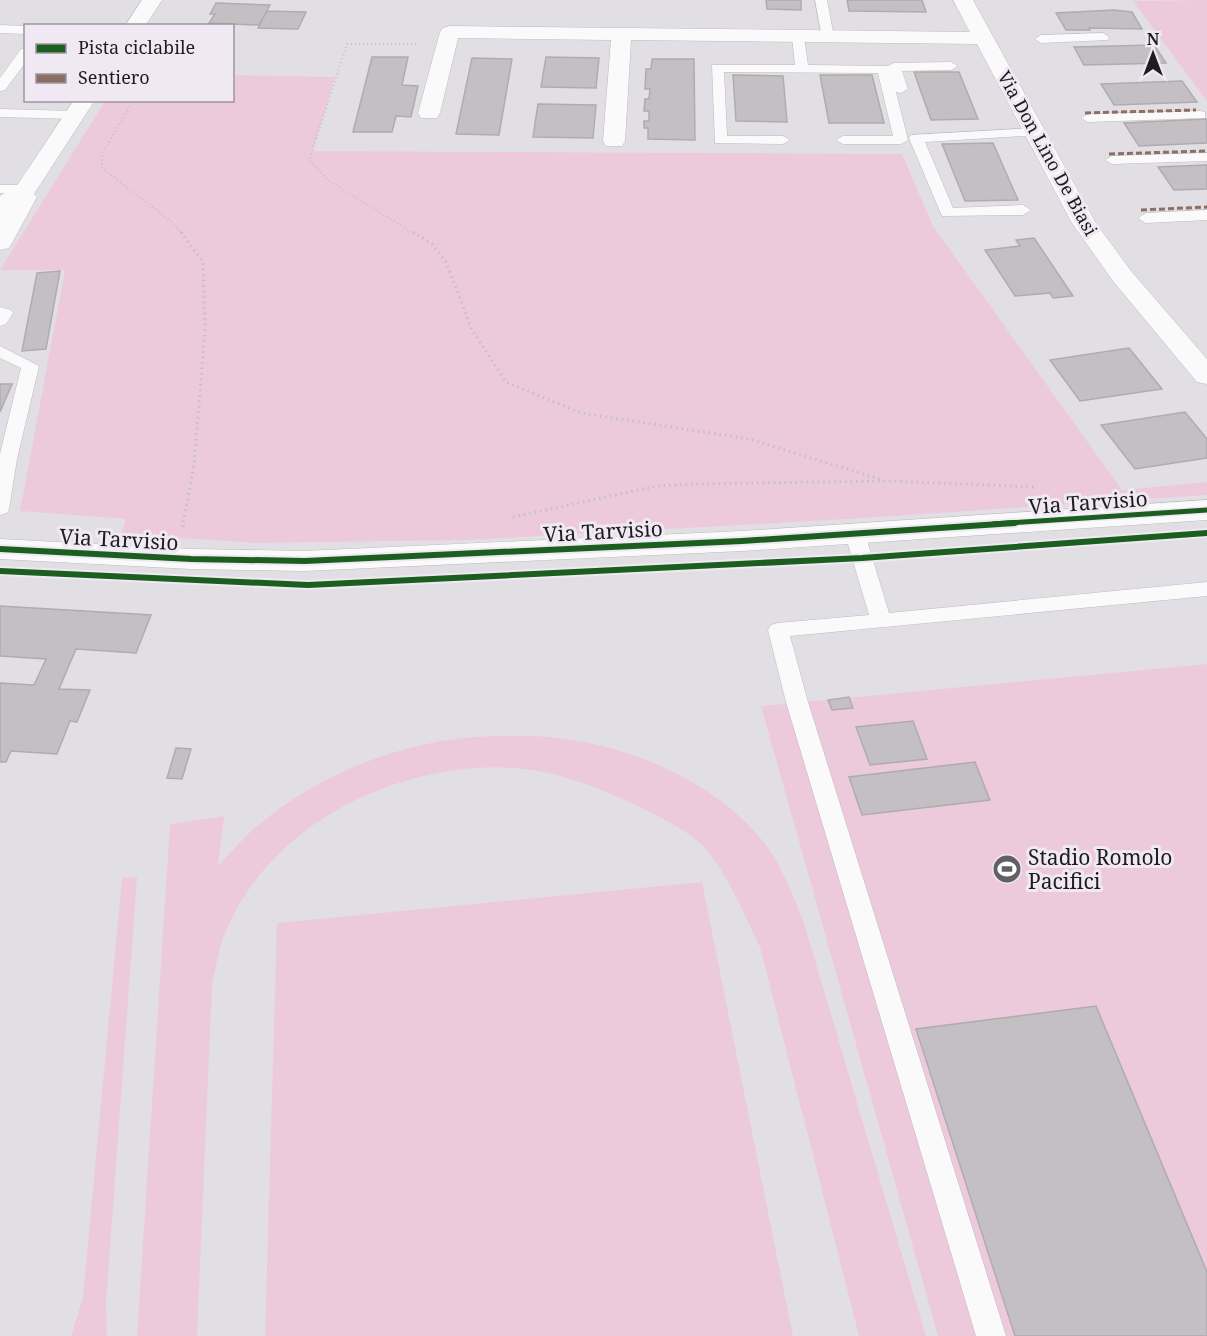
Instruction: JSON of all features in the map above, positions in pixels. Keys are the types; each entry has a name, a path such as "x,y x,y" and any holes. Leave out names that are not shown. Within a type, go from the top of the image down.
{"street":[{"path":"136,24 152,0"},
{"name":"Via Don Lino De Biasi","path":"963,0 1084,223 1101,248 1207,376"},
{"path":"429,113 450,32 984,38"},
{"path":"614,141 621,34"},
{"path":"0,212 7,202 26,189 80,108"},
{"path":"0,243 25,202 26,189"},
{"name":"Via Tarvisio","path":"0,549 191,559 305,561 855,534 1207,510"}],"lane":[{"path":"821,0 828,37"},
{"path":"0,29 24,30"},
{"path":"798,37 802,69"},
{"path":"1041,39 1104,37"},
{"path":"0,87 24,55"},
{"path":"951,66 894,67 916,138 947,213 1023,210"},
{"path":"783,140 720,140 717,68 884,69 901,140 843,140"},
{"path":"0,113 80,108"},
{"path":"1088,118 1200,115"},
{"path":"916,138 1035,132"},
{"path":"1112,160 1207,156"},
{"path":"0,189 26,189"},
{"path":"1146,218 1207,215"},
{"path":"0,312 5,313 0,321"},
{"path":"0,351 30,366 8,459 0,509"},
{"path":"855,534 881,621"},
{"path":"991,1336 796,702 778,630 1207,589"}],"path":[{"path":"447,46 355,42 347,45 309,160 329,181 432,244 446,262 472,330 506,382 581,413 749,439 887,481"},
{"path":"133,102 102,154 102,168 173,223 195,248 203,262 206,280 205,331 194,464 184,511 183,530"},
{"path":"511,518 657,486 887,481 1044,487"}],"shaded area":[{"path":"1207,0 1207,101 1133,1"},
{"path":"234,75 335,77 313,151 902,154 933,226 1122,490 1207,482 1207,495 849,519 469,540 256,543 121,534 126,519 20,511 65,270 0,270 104,102 234,102"},
{"name":"Stadio Romolo Pacifici","path":"1207,664 1207,1336 938,1336 761,706"},
{"path":"494,736 542,736 579,741 639,757 696,785 722,802 746,822 766,845 783,873 804,923 926,1336 859,1336 760,947 734,894 711,856 695,838 673,824 593,787 560,776 524,769 479,768 434,774 389,786 347,805 308,829 273,860 245,895 224,936 212,984 197,1336 137,1336 170,824 224,816 218,865 252,831 282,806 338,774 368,761 430,743"},
{"path":"137,877 106,1303 107,1336 71,1336 83,1297 122,878"},
{"path":"702,882 793,1336 265,1336 277,923"}],"building":[{"path":"766,0 801,0 801,10 767,9"},
{"path":"847,0 922,0 926,12 849,11"},
{"path":"216,3 270,5 259,25 209,23 215,14 210,14"},
{"path":"1114,10 1132,12 1142,29 1066,30 1056,13"},
{"path":"267,11 306,12 298,29 258,28"},
{"path":"1154,45 1166,63 1084,65 1074,47"},
{"path":"372,57 408,57 402,85 418,86 411,117 396,116 392,132 353,132"},
{"path":"546,57 599,58 596,88 541,87"},
{"path":"472,58 512,59 499,135 456,134"},
{"path":"652,59 694,59 695,140 648,139 648,128 644,128 644,121 649,121 649,111 644,111 645,99 649,99 650,89 645,89 646,69 651,69"},
{"path":"914,72 959,72 978,119 931,120"},
{"path":"733,75 783,76 787,122 736,121"},
{"path":"820,75 872,75 884,123 829,123"},
{"path":"1182,81 1197,102 1114,105 1101,84"},
{"path":"538,104 596,105 593,138 533,137"},
{"path":"1207,119 1207,143 1139,146 1124,123"},
{"path":"993,143 1018,200 965,201 942,144"},
{"path":"1207,165 1207,189 1174,190 1158,167"},
{"path":"1034,238 1073,296 1053,298 1050,293 1015,296 985,250 1020,246 1016,240"},
{"path":"60,271 46,349 22,351 37,273"},
{"path":"1129,348 1162,389 1080,401 1050,360"},
{"path":"0,384 12,384 0,412"},
{"path":"1185,412 1207,439 1207,458 1135,469 1101,425"},
{"path":"0,606 151,615 136,653 76,649 59,689 90,690 77,722 70,721 57,754 11,751 6,762 0,762 0,683 34,685 46,659 0,656"},
{"path":"849,697 853,708 832,710 828,700"},
{"path":"913,721 927,759 870,765 856,727"},
{"path":"176,748 191,749 182,779 167,778"},
{"path":"975,762 990,800 862,815 849,777"},
{"path":"1096,1006 1207,1272 1207,1336 1015,1336 916,1029"}],"marked path":[{"path":"1085,113 1196,110"},
{"path":"1109,154 1207,151"},
{"path":"1141,210 1207,207"}],"cycle path":[{"path":"0,549 191,559 305,561 742,541 1207,510"},
{"path":"0,571 308,585 862,558 1207,533"}],"place":[{"name":"Stadio Romolo Pacifici","path":"1007,869"}]}
